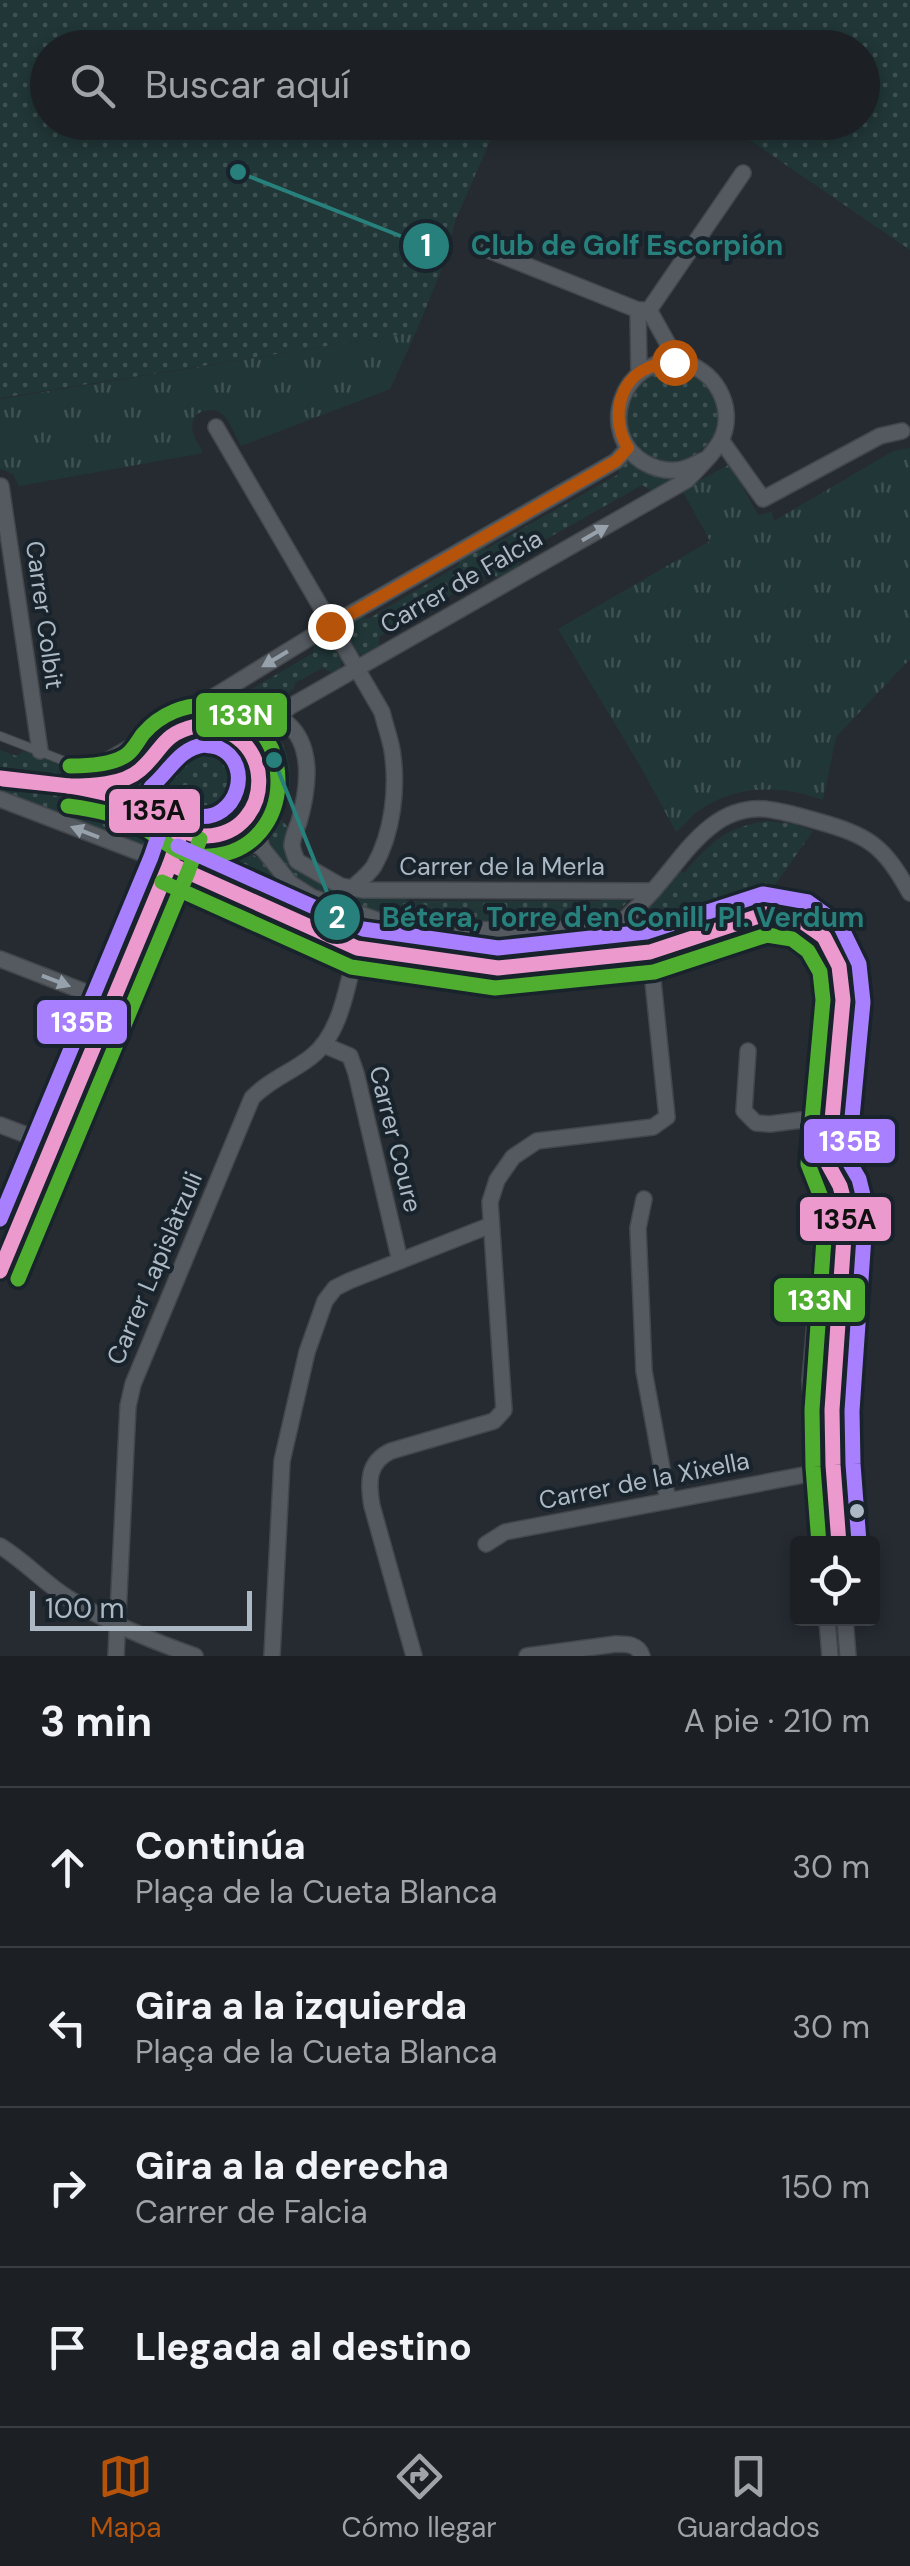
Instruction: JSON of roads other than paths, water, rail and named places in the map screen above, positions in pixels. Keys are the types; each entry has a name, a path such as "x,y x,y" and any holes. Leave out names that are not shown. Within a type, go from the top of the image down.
{"street":[{"path":"638,373 644,310 743,173"},
{"path":"488,250 644,310 678,362"},
{"path":"678,362 708,375 719,388 727,411 724,434 715,450 682,470 671,470 640,460 628,448 618,425 618,410 622,394 638,373 652,366 678,362"},
{"path":"216,427 382,712 392,749 391,818 372,870 352,888 296,862 292,843 308,772 296,731 288,722 269,722 253,754"},
{"path":"721,440 763,499 880,436 902,432"},
{"name":"Carrer de Falcia","path":"89,771 616,461 628,448"},
{"name":"Carrer de Falcia","path":"269,722 687,480 704,460"},
{"name":"Carrer Colbit","path":"1,486 40,751"},
{"path":"210,725 242,740 253,754 260,782 258,797 242,822 228,831 213,836 180,832 156,810 149,794 148,777 152,760 174,733 191,726 210,725"},
{"path":"73,786 130,777 152,760"},
{"path":"0,778 73,786 156,810"},
{"path":"0,799 170,864 357,948 498,968 650,952 765,914 800,920 824,937 839,966 843,1000 810,1380 819,1536"},
{"path":"252,810 262,848 290,883 312,897 394,926 436,930 596,929 620,923 702,834 724,816 761,808 795,814 861,835 879,847 910,893"},
{"path":"228,831 262,848"},
{"path":"0,1271 180,832"},
{"name":"Carrer de la Merla","path":"352,888 653,891"},
{"path":"324,1045 335,1026 357,948"},
{"path":"414,1656 372,1506 368,1483 372,1469 380,1456 494,1421 504,1410 490,1202 496,1180 513,1156 536,1141 654,1127 667,1117 650,952"},
{"path":"0,959 112,1002"},
{"name":"Carrer Coure","path":"324,1045 350,1056 400,1261"},
{"name":"Carrer Lapislàtzuli","path":"116,1656 132,1384 252,1098 324,1045"},
{"path":"748,1051 744,1110 756,1123 832,1116"},
{"path":"0,1124 53,1146"},
{"path":"828,1164 846,1208 832,1410 838,1536"},
{"path":"644,1198 638,1228 644,1371 668,1501"},
{"path":"272,1656 282,1461 307,1352 325,1302 335,1288 491,1225"},
{"name":"Carrer de la Xixella","path":"486,1544 505,1532 814,1473"},
{"path":"0,1546 66,1596 160,1644 195,1656"},
{"path":"828,1626 830,1656"},
{"path":"846,1626 848,1656"},
{"path":"526,1656 616,1644 630,1644 641,1653"}],"lane":[{"path":"0,736 112,780"}],"place":[{"name":"Club de Golf Escorpión","path":"238,172"},
{"name":"Bétera, Torre d'en Conill, Pl. Verdum","path":"274,760"}]}
